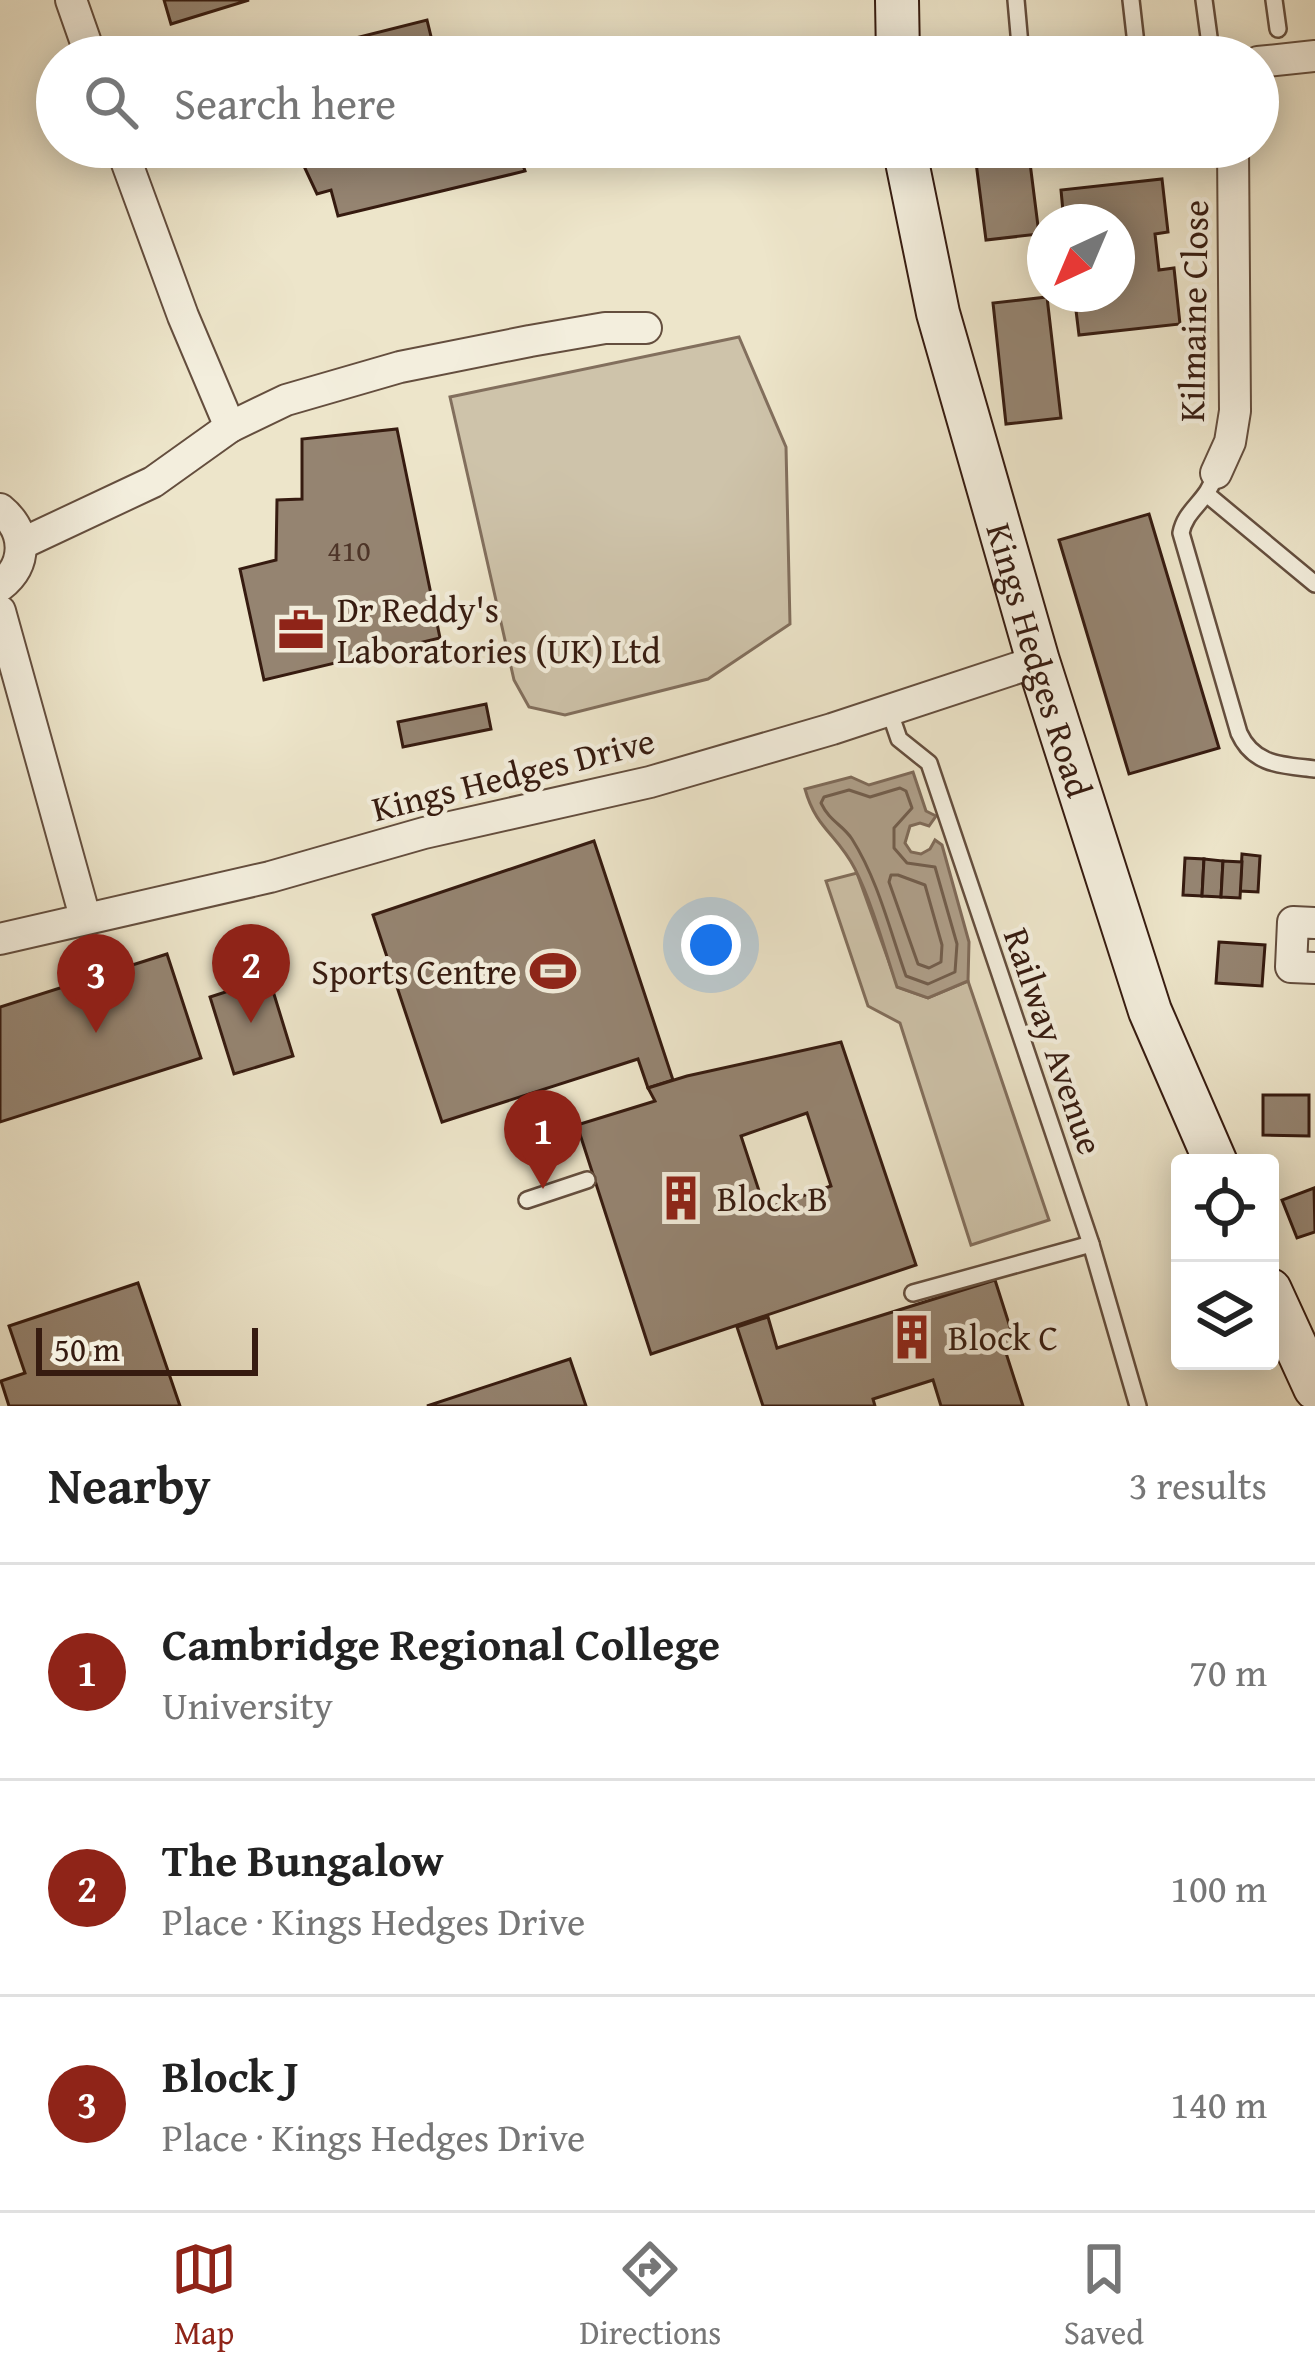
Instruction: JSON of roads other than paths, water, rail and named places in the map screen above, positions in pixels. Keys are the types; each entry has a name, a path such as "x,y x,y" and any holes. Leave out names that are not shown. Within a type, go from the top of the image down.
{"street":[{"path":"71,0 84,36"},
{"path":"897,0 898,36"},
{"path":"1279,60 1315,56"},
{"path":"129,168 230,427"},
{"name":"Kings Hedges Road","path":"908,168 938,313 1038,661 1150,1011 1212,1154"},
{"name":"Kilmaine Close","path":"1213,485 1230,442 1235,411 1233,168"},
{"path":"21,544 152,482 230,427 286,400 400,368 586,332 646,328"},
{"path":"0,509 18,530 21,544 15,572 0,586"},
{"path":"0,611 85,916"},
{"name":"Kings Hedges Drive","path":"0,939 650,782 1038,661"},
{"path":"1315,923 1293,922 1291,967 1315,968"},
{"path":"1279,1310 1315,1388"}],"lane":[{"path":"1016,0 1019,36"},
{"path":"1131,0 1135,36"},
{"path":"1204,0 1209,36"},
{"path":"1274,0 1278,29"},
{"path":"1315,584 1213,485 1181,532 1239,733 1265,761 1315,769"},
{"name":"Railway Avenue","path":"889,710 899,739 929,763 1091,1244 1138,1406"},
{"path":"527,1200 587,1180"},
{"path":"913,1293 1091,1244"}],"water":[{"path":"913,772 926,811 936,816 929,826 910,826 905,843 911,852 921,854 935,840 942,845 969,942 968,981 928,998 897,987 861,883 815,813 805,789 851,777 869,785"}],"place":[{"name":"Dr Reddy's Laboratories (UK) Ltd","path":"301,630"},
{"name":"Sports Centre","path":"553,971"},
{"name":"The Bungalow","path":"251,1023"},
{"name":"Block J","path":"96,1033"},
{"name":"Cambridge Regional College","path":"543,1189"},
{"name":"Block B","path":"681,1198"},
{"name":"Block C","path":"912,1337"}]}
